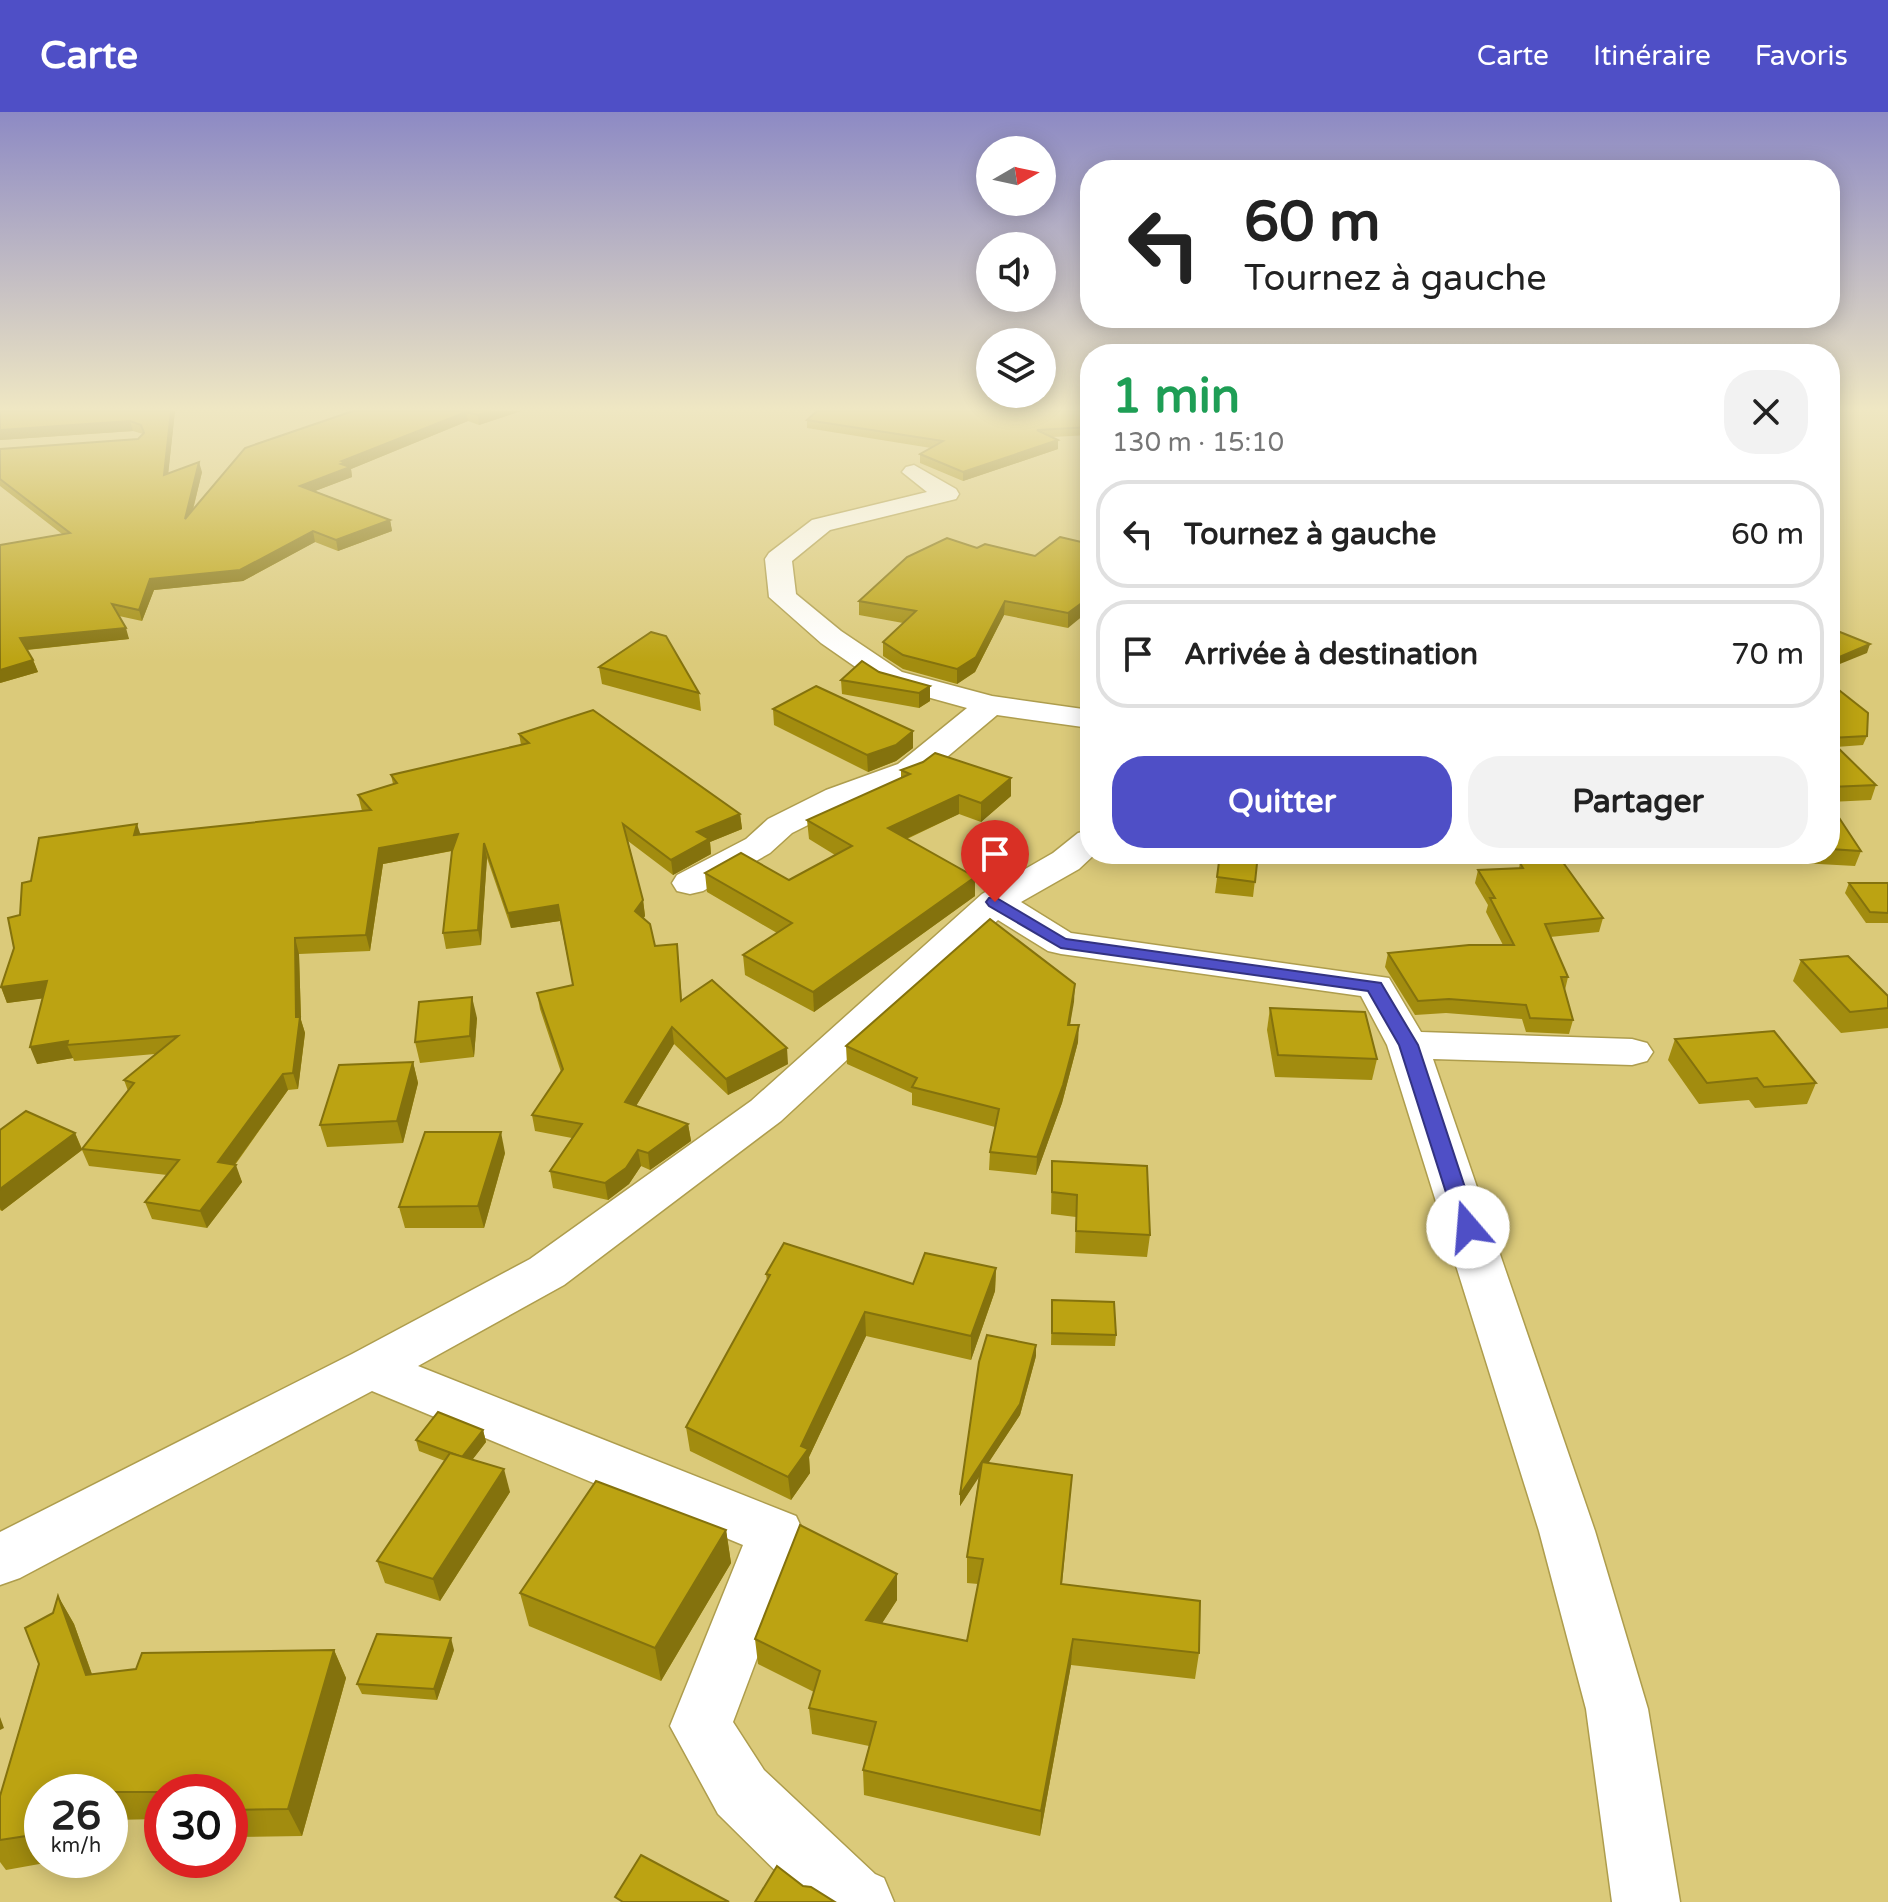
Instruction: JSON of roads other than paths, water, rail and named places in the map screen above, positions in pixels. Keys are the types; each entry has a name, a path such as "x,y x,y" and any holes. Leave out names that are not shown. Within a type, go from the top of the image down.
{"street":[{"path":"945,495 821,525 778,559 783,597 831,637 891,678 990,705 1080,718"},
{"path":"690,883 758,846 780,826 838,797 910,771 990,705"},
{"path":"0,1560 370,1368 547,1272 766,1111 995,902 1066,861 1080,849"},
{"path":"995,902 1061,943 1375,986 1408,1045 1567,1531 1617,1709 1646,1902"},
{"path":"1408,1045 1632,1052"},
{"path":"370,1368 776,1533 701,1726 741,1792 851,1898 860,1902"}]}
